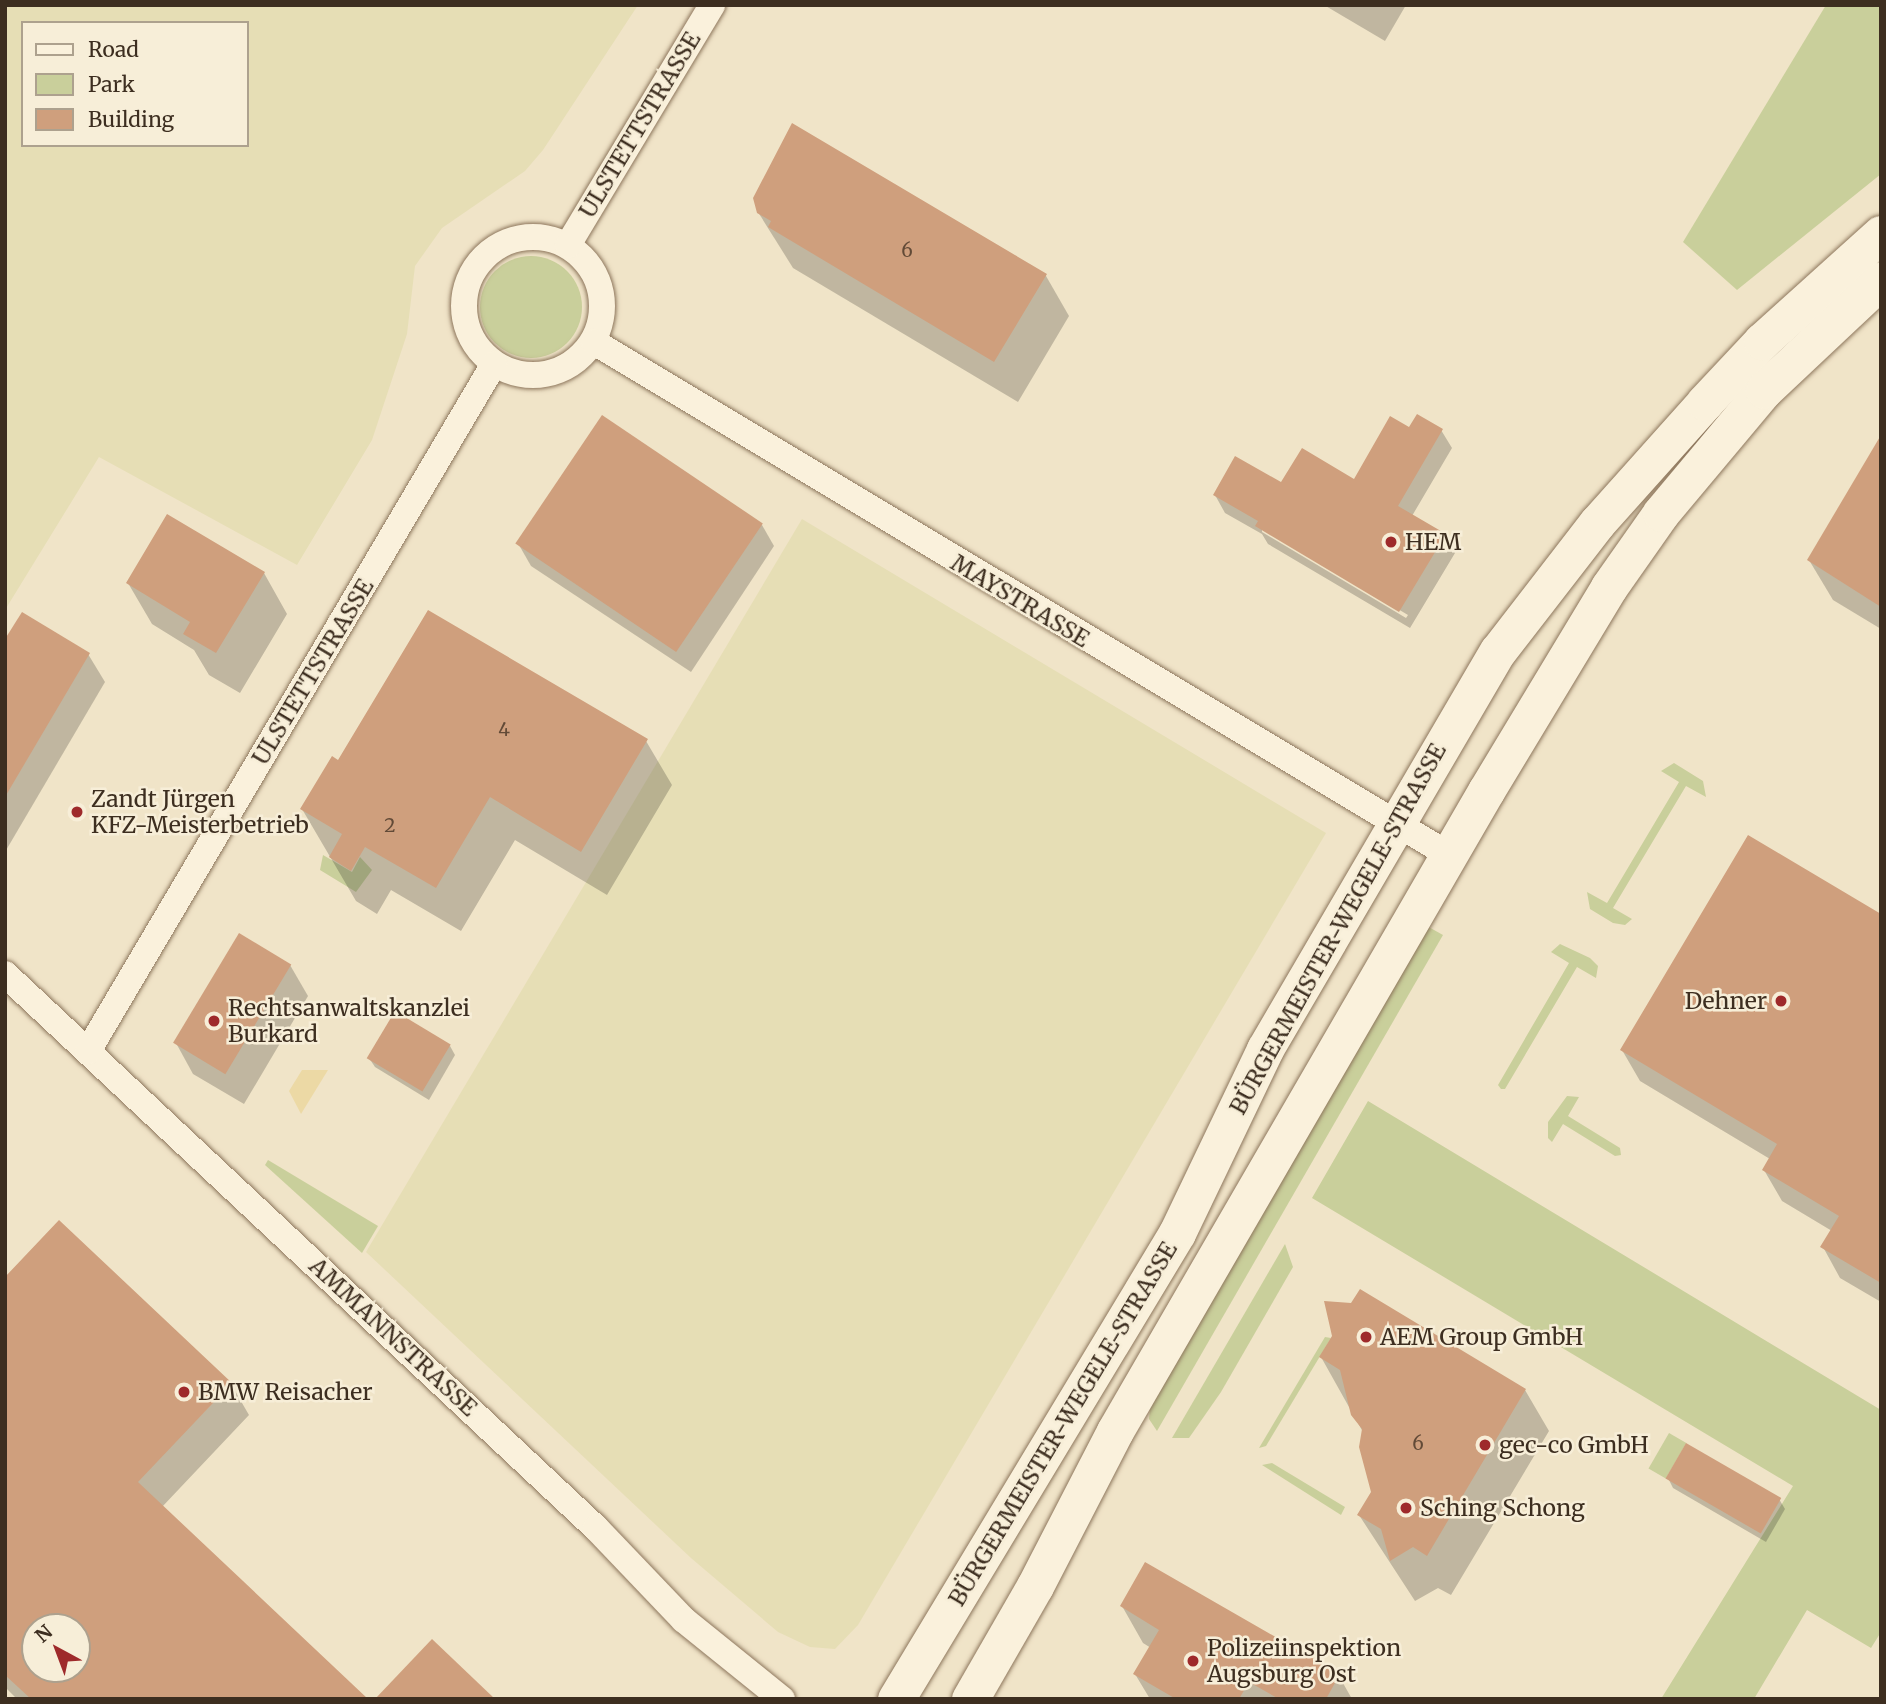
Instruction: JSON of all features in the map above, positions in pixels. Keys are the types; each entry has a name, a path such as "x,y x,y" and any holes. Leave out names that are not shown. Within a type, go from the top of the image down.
{"main road":[{"name":"BÜRGERMEISTER-WEGELE-STRASSE","path":"896,1699 1177,1233 1265,1049 1498,651 1559,570 1762,341 1881,234"},
{"name":"BÜRGERMEISTER-WEGELE-STRASSE","path":"970,1699 1122,1419 1449,855 1609,587 1661,513 1764,390 1881,280"}],"street":[{"name":"ULSTETTSTRASSE","path":"568,245 712,5"},
{"path":"534,237 568,245 592,268 603,299 594,342 575,363 549,374 520,375 494,364 477,348 466,327 463,303 468,280 481,260 499,245 534,237"},
{"name":"MAYSTRASSE","path":"594,342 1449,855"},
{"name":"ULSTETTSTRASSE","path":"88,1051 494,364"},
{"name":"AMMANNSTRASSE","path":"5,974 596,1528 684,1620 782,1699"}],"shaded area":[{"path":"5,5 638,5 543,150 525,171 442,228 415,266 407,334 372,440 297,565 99,457 5,610"},
{"path":"802,519 1326,833 858,1625 835,1649 810,1647 778,1632 691,1558 366,1252"}],"green space":[{"path":"1826,5 1881,5 1881,174 1737,290 1683,242"},
{"path":"531,256 550,260 567,271 578,288 582,307 578,326 567,343 550,354 531,358 512,354 495,343 484,326 480,307 484,288 495,271 512,260"},
{"path":"1674,763 1703,781 1706,797 1686,786 1613,908 1632,919 1625,925 1613,923 1590,909 1587,892 1607,903 1679,782 1661,771"},
{"path":"323,855 352,872 360,857 372,870 356,892 320,870"},
{"path":"1425,925 1443,935 1157,1431 1149,1419 1151,1397"},
{"path":"1560,944 1590,958 1598,966 1596,978 1577,967 1505,1089 1501,1089 1498,1085 1569,963 1551,952"},
{"path":"1567,1096 1579,1097 1568,1116 1620,1148 1621,1155 1615,1156 1563,1124 1552,1142 1548,1138 1548,1122"},
{"path":"1368,1101 1881,1410 1881,1632 1871,1648 1807,1610 1754,1699 1661,1699 1793,1486 1312,1198"},
{"path":"268,1160 378,1226 362,1253 265,1165"},
{"path":"1285,1244 1293,1267 1221,1392 1189,1438 1172,1438"},
{"path":"1325,1337 1331,1338 1266,1446 1259,1448"},
{"path":"1669,1433 1686,1443 1666,1479 1648,1469"},
{"path":"1272,1463 1345,1507 1341,1515 1262,1465"}],"sand":[{"path":"302,1070 328,1070 301,1114 289,1091"}],"building":[{"path":"792,123 1047,274 994,362 768,227 771,221 757,213 753,198"},
{"path":"1417,414 1443,429 1398,506 1446,534 1399,612 1255,526 1258,521 1213,495 1235,456 1281,482 1302,448 1354,479 1390,416 1409,427"},
{"path":"602,415 763,523 676,652 515,544"},
{"path":"1881,435 1881,607 1807,560"},
{"path":"167,514 265,572 216,653 183,634 190,622 126,583"},
{"path":"428,610 648,739 581,852 490,797 436,888 365,847 351,871 329,857 342,834 300,809 332,756 338,760"},
{"path":"22,612 90,653 5,797 5,639"},
{"path":"1748,835 1881,914 1881,1283 1820,1247 1839,1216 1762,1170 1777,1144 1620,1050"},
{"path":"239,933 291,964 225,1074 173,1043"},
{"path":"395,1011 451,1044 422,1092 367,1058"},
{"path":"59,1220 232,1383 138,1482 368,1699 31,1699 5,1675 5,1277"},
{"path":"1360,1289 1526,1389 1427,1556 1413,1547 1390,1561 1381,1529 1357,1515 1371,1492 1359,1447 1362,1429 1351,1415 1340,1370 1319,1357 1332,1336 1324,1301 1351,1303"},
{"path":"1686,1443 1781,1498 1761,1534 1666,1479"},
{"path":"1145,1562 1340,1674 1326,1699 1279,1699 1249,1682 1239,1699 1176,1699 1133,1674 1159,1630 1120,1606"},
{"path":"432,1639 495,1699 375,1699"}],"place":[{"name":"HEM","path":"1391,542"},
{"name":"Zandt Jürgen KFZ-Meisterbetrieb","path":"77,812"},
{"name":"Dehner","path":"1781,1001"},
{"name":"Rechtsanwaltskanzlei Burkard","path":"214,1021"},
{"name":"AEM Group GmbH","path":"1366,1337"},
{"name":"BMW Reisacher","path":"184,1392"},
{"name":"gec-co GmbH","path":"1485,1445"},
{"name":"Sching Schong","path":"1406,1508"},
{"name":"Polizeiinspektion Augsburg Ost","path":"1193,1661"}]}
